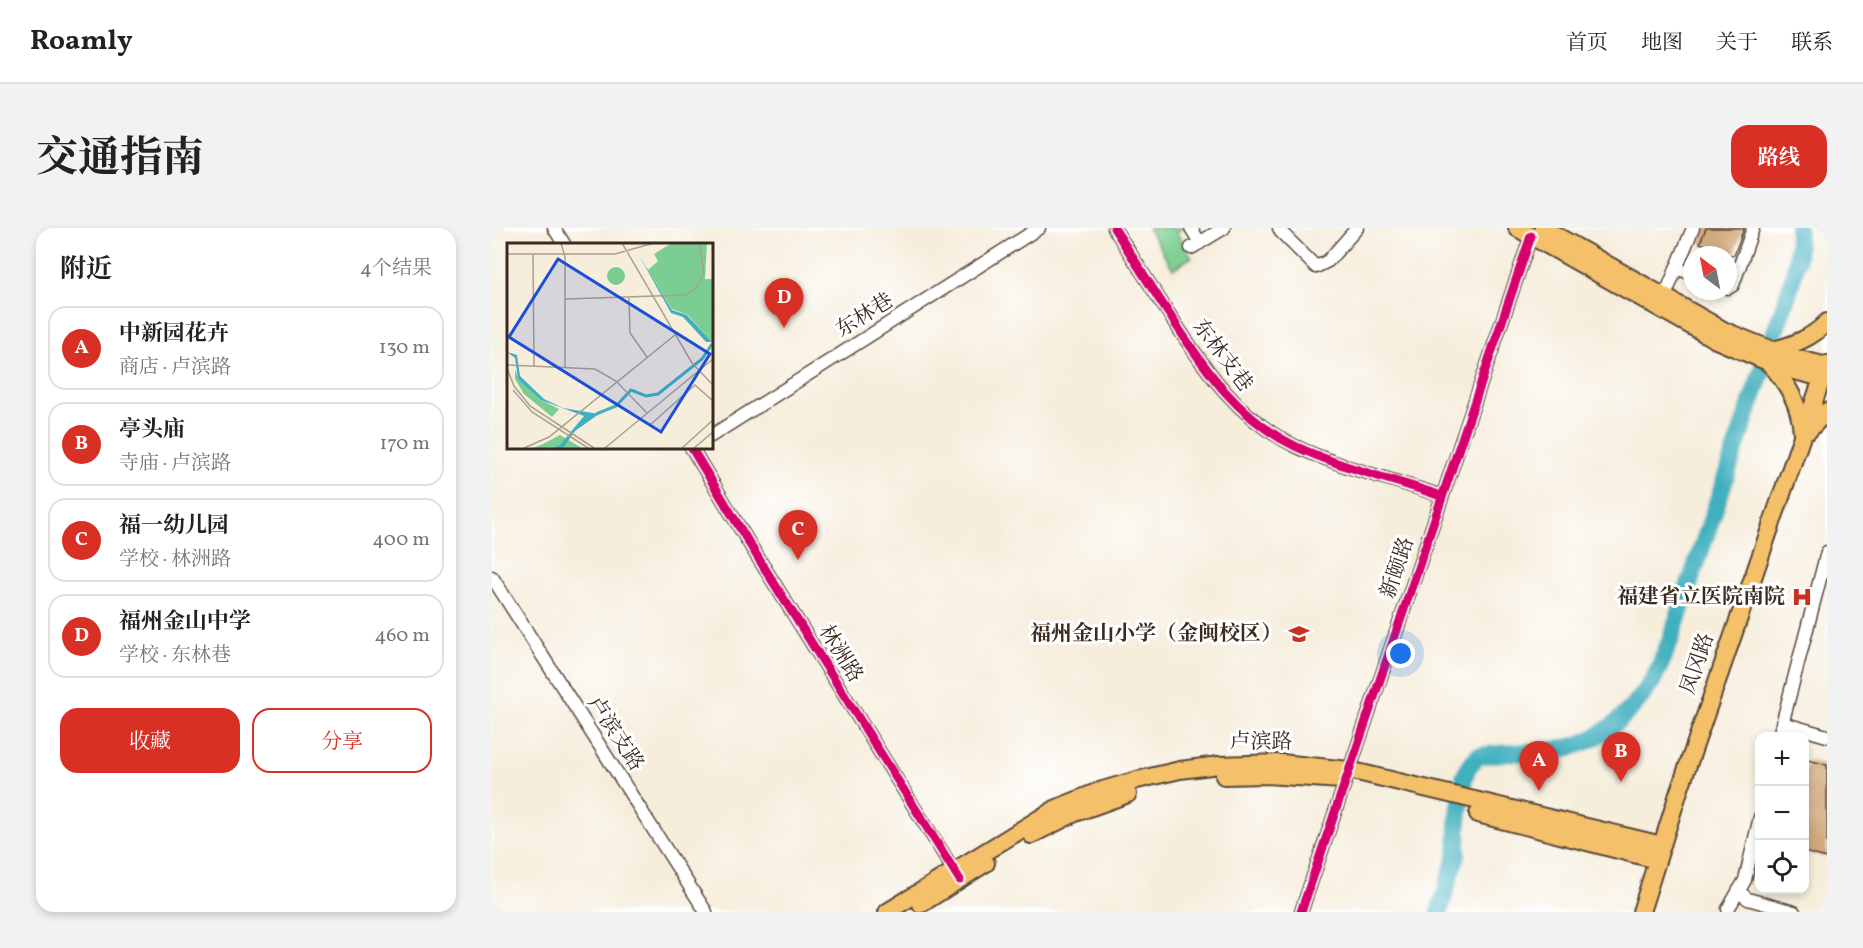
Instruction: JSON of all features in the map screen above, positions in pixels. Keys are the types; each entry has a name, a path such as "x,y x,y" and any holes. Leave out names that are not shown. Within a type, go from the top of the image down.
{"main road":[{"path":"1530,231 1665,297 1746,347"},
{"path":"1530,231 1706,334 1777,359 1826,371"},
{"path":"1777,359 1791,345 1806,338 1827,322"},
{"path":"1777,359 1780,375 1791,391 1798,410 1802,439"},
{"name":"凤冈路","path":"1641,912 1734,628 1826,371"},
{"path":"1802,439 1827,411"},
{"name":"卢滨路","path":"887,912 956,875 1055,809 1100,791 1156,774 1219,765 1248,763 1300,765 1659,853"},
{"path":"908,912 956,875"}],"street":[{"path":"554,228 563,243"},
{"name":"东林巷","path":"712,435 1039,228"},
{"name":"东林支巷","path":"1114,228 1208,374 1251,418 1284,441 1306,451 1441,496"},
{"path":"1191,228 1196,245 1224,228"},
{"path":"1279,228 1316,267 1328,261 1357,228"},
{"path":"1665,297 1693,228"},
{"path":"1737,274 1754,228"},
{"name":"新颐路","path":"1301,912 1530,231"},
{"path":"1676,268 1683,271"},
{"name":"林洲路","path":"693,448 752,548 956,875"},
{"path":"1780,732 1827,552"},
{"name":"卢滨支路","path":"492,577 706,912"},
{"path":"1782,723 1827,736"},
{"path":"1728,909 1745,880 1755,838"},
{"path":"1738,891 1748,899 1794,912"}],"green space":[{"path":"1148,228 1183,228 1176,232 1192,257 1173,269"}],"building":[{"path":"1706,228 1744,228 1737,247 1709,246 1700,243"},
{"path":"1809,760 1827,765 1827,858 1809,853"}],"waterway":[{"path":"1439,912 1457,854 1458,820 1464,778 1468,767 1478,756 1561,749 1588,741 1601,734 1623,716 1651,683 1670,641 1790,288 1797,261 1798,228"}],"cycle path":[{"path":"1114,228 1211,375 1240,408 1257,422 1275,435 1313,454 1441,496"},
{"path":"1301,912 1531,236"},
{"path":"692,448 960,880"}],"place":[{"name":"福州金山中学","path":"784,328"},
{"name":"福一幼儿园","path":"798,560"},
{"name":"福建省立医院南院","path":"1802,597"},
{"name":"福州金山小学（金闽校区）","path":"1299,634"},
{"name":"亭头庙","path":"1621,782"},
{"name":"中新园花卉","path":"1539,791"}]}
